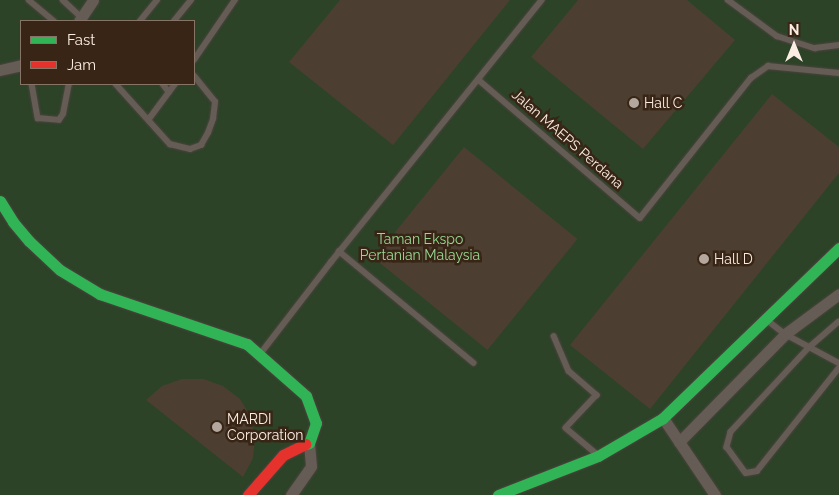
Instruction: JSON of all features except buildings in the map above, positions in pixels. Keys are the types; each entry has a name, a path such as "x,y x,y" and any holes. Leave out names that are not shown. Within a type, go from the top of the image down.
{"street":[{"path":"80,19 93,0"},
{"path":"0,70 20,65"},
{"path":"0,201 13,222 29,241 60,270 100,294 247,344 306,396 316,423 309,442 311,466 291,495"},
{"path":"498,495 598,456 663,418 839,248"},
{"path":"679,442 785,334 839,294"},
{"path":"663,418 715,495"},
{"path":"248,495 283,455 309,442"}],"lane":[{"path":"29,0 53,20"},
{"path":"63,0 80,19"},
{"path":"141,20 157,0"},
{"path":"175,20 190,0"},
{"path":"195,59 235,0"},
{"path":"259,355 339,251 542,0"},
{"path":"728,0 777,36 815,48 839,45"},
{"name":"Jalan MAEPS Perdana","path":"479,80 640,218 756,74 768,66 839,72"},
{"path":"117,85 170,144 190,149 201,145 213,120 215,102 195,77"},
{"path":"32,85 38,118 59,120 63,114 69,85"},
{"path":"164,85 169,92"},
{"path":"149,119 174,85"},
{"path":"339,251 474,362"},
{"path":"765,319 785,334 839,363"},
{"path":"839,322 810,347 731,432 727,447 746,473 756,471 839,368"},
{"path":"554,336 569,371 598,395 566,428 598,456"}],"green space":[{"name":"Taman Ekspo Pertanian Malaysia","path":"0,0 839,0 839,495 0,495"}],"traffic: fast":[{"path":"0,201 13,222 29,241 60,270 100,294 247,344 306,396 316,423 309,443 306,444"},
{"path":"498,495 598,456 663,418 839,248"}],"traffic: jam":[{"path":"248,495 283,455 306,444"}],"place":[{"name":"Hall C","path":"634,103"},
{"name":"Hall D","path":"704,259"},
{"name":"MARDI Corporation","path":"217,427"}]}
